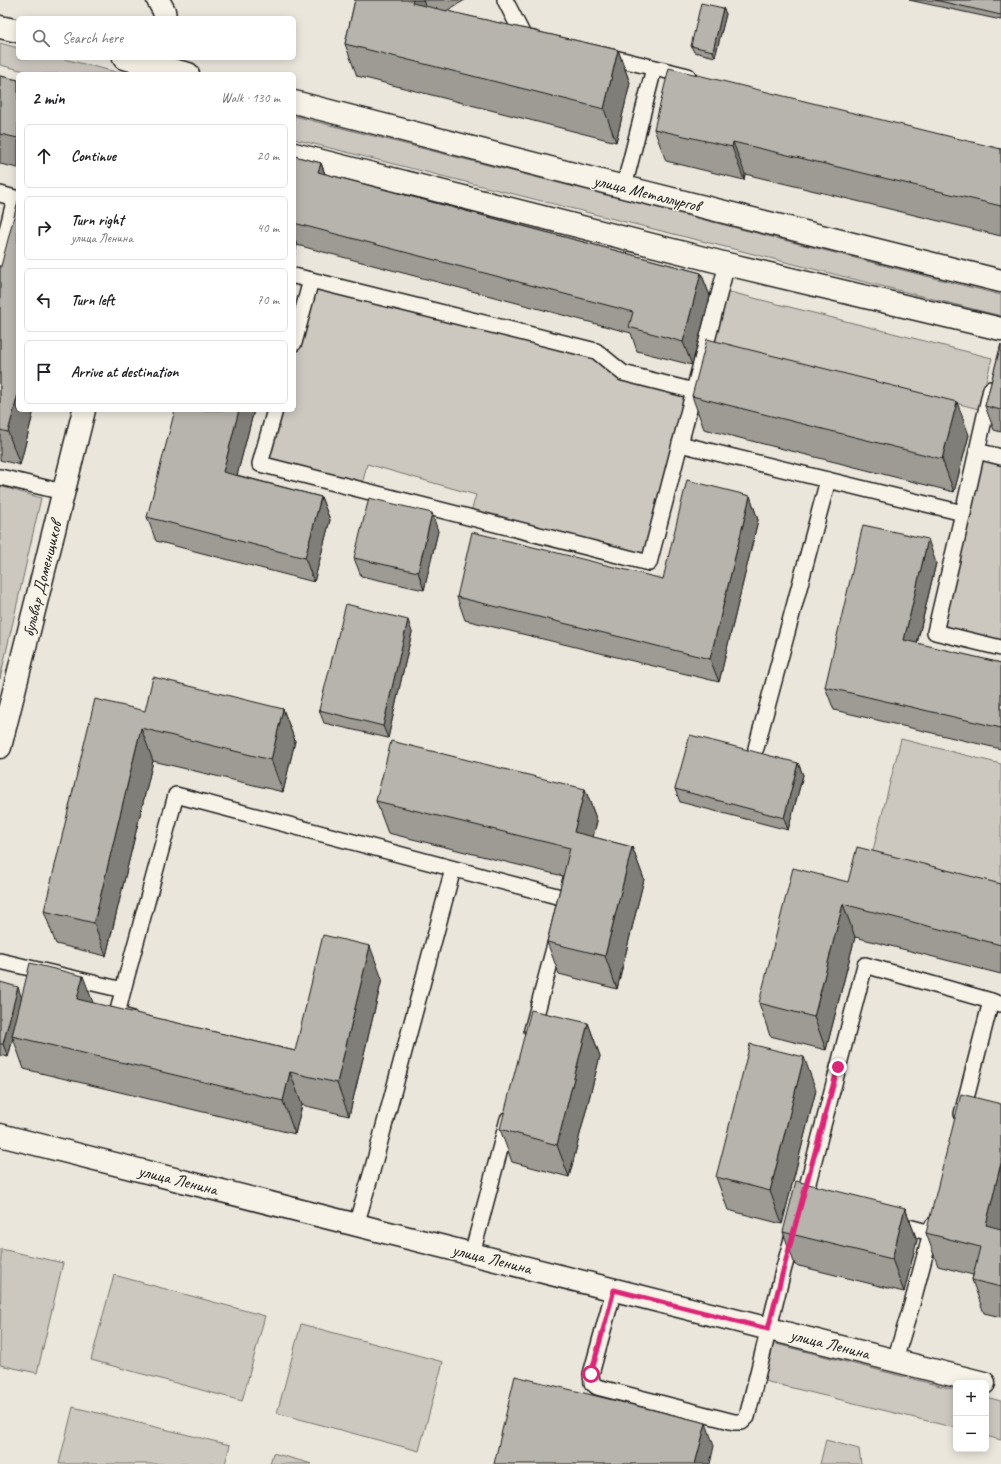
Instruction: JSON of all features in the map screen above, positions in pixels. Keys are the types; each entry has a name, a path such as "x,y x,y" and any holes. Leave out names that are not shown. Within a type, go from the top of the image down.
{"street":[{"path":"158,0 164,11 165,16"},
{"path":"0,27 16,31"},
{"path":"133,60 175,69"},
{"name":"улица Металлургов","path":"296,103 624,187 1001,281"},
{"path":"296,155 727,264 1001,329"},
{"name":"бульвар Доменщиков","path":"0,747 6,699 64,492 84,412"},
{"name":"улица Ленина","path":"0,1135 973,1380"},
{"name":"улица Ленина","path":"989,1384 1001,1387"}],"lane":[{"path":"505,0 524,37"},
{"path":"502,31 546,42"},
{"path":"588,52 700,79"},
{"path":"624,187 654,68"},
{"path":"0,194 16,198 0,258"},
{"path":"274,412 260,464 649,563 727,264"},
{"path":"296,276 596,351 623,373 694,391"},
{"path":"296,336 311,280"},
{"path":"994,375 936,632 1001,648"},
{"path":"680,444 962,513"},
{"path":"977,451 1001,457"},
{"path":"0,477 64,492"},
{"path":"756,748 828,480"},
{"path":"147,1022 117,1015 176,795 568,899 528,1045"},
{"path":"356,1224 372,1171 453,869"},
{"path":"0,961 123,990"},
{"path":"614,1290 591,1374 592,1383 597,1387 726,1420 742,1422 747,1417 783,1271 804,1198 865,966 996,1003 959,1125"},
{"path":"472,1254 512,1106"},
{"path":"804,1198 826,1204"},
{"path":"895,1360 912,1304 937,1210"},
{"path":"878,1218 931,1233"}],"shaded area":[{"path":"0,43 16,47 16,60 68,60 116,72 29,72 0,65"},
{"path":"296,117 1001,295 1001,316 296,140"},
{"path":"313,285 594,355 690,393 646,557 471,512 476,495 367,464 362,485 264,460 277,412 296,412 296,347"},
{"path":"726,291 992,358 979,409 713,342"},
{"path":"977,451 1001,457 1001,648 935,632"},
{"path":"0,486 41,498 0,679"},
{"path":"901,739 1001,764 1001,904 868,870"},
{"path":"1,1249 63,1263 37,1373 0,1365"},
{"path":"114,1275 265,1316 242,1401 91,1360"},
{"path":"301,1324 443,1362 419,1451 277,1413"},
{"path":"772,1343 953,1389 953,1427 764,1381"},
{"path":"989,1398 1001,1401 1001,1440 989,1437"},
{"path":"73,1407 230,1445 225,1464 59,1464"},
{"path":"826,1440 859,1449 861,1464 820,1464"},
{"path":"273,1453 312,1464 270,1464"}],"building":[{"path":"355,0 413,0 412,3 618,50 604,109 345,44"},
{"path":"935,0 1001,0 1001,15"},
{"path":"701,3 723,8 713,51 691,46"},
{"path":"669,68 1001,149 1001,206 733,142 732,147 654,129"},
{"path":"0,76 16,80 16,138 0,134"},
{"path":"296,157 321,163 318,172 701,273 683,342 629,327 633,312 296,224"},
{"path":"16,209 16,402 8,432 0,430 0,270"},
{"path":"707,339 957,402 942,459 692,396"},
{"path":"1001,344 1001,410 985,406"},
{"path":"174,412 238,412 223,472 321,497 305,558 147,517"},
{"path":"687,480 750,496 710,659 457,597 472,532 663,579"},
{"path":"369,498 432,513 418,572 354,558"},
{"path":"863,525 928,539 904,640 1001,663 1001,728 825,687"},
{"path":"346,604 408,620 383,726 319,710"},
{"path":"153,677 283,709 271,760 141,728 94,923 44,911 95,699 145,711"},
{"path":"690,735 798,763 784,818 675,789"},
{"path":"391,741 585,789 574,832 632,847 605,956 547,942 570,848 376,801"},
{"path":"857,847 1001,884 1001,945 843,904 814,1017 759,1003 793,868 848,882"},
{"path":"323,935 370,946 337,1083 290,1072 283,1101 12,1036 30,963 83,976 77,999 295,1051"},
{"path":"0,982 18,987 3,1044 0,1044"},
{"path":"531,1010 588,1023 557,1145 500,1129"},
{"path":"750,1044 804,1057 770,1191 716,1177"},
{"path":"961,1094 1001,1104 1001,1163 986,1225 1001,1229 1001,1287 972,1280 980,1247 926,1233"},
{"path":"796,1181 905,1208 892,1259 783,1232"},
{"path":"515,1376 706,1423 695,1464 494,1464"}],"route":[{"path":"591,1374 614,1290 768,1329 838,1067"}]}
